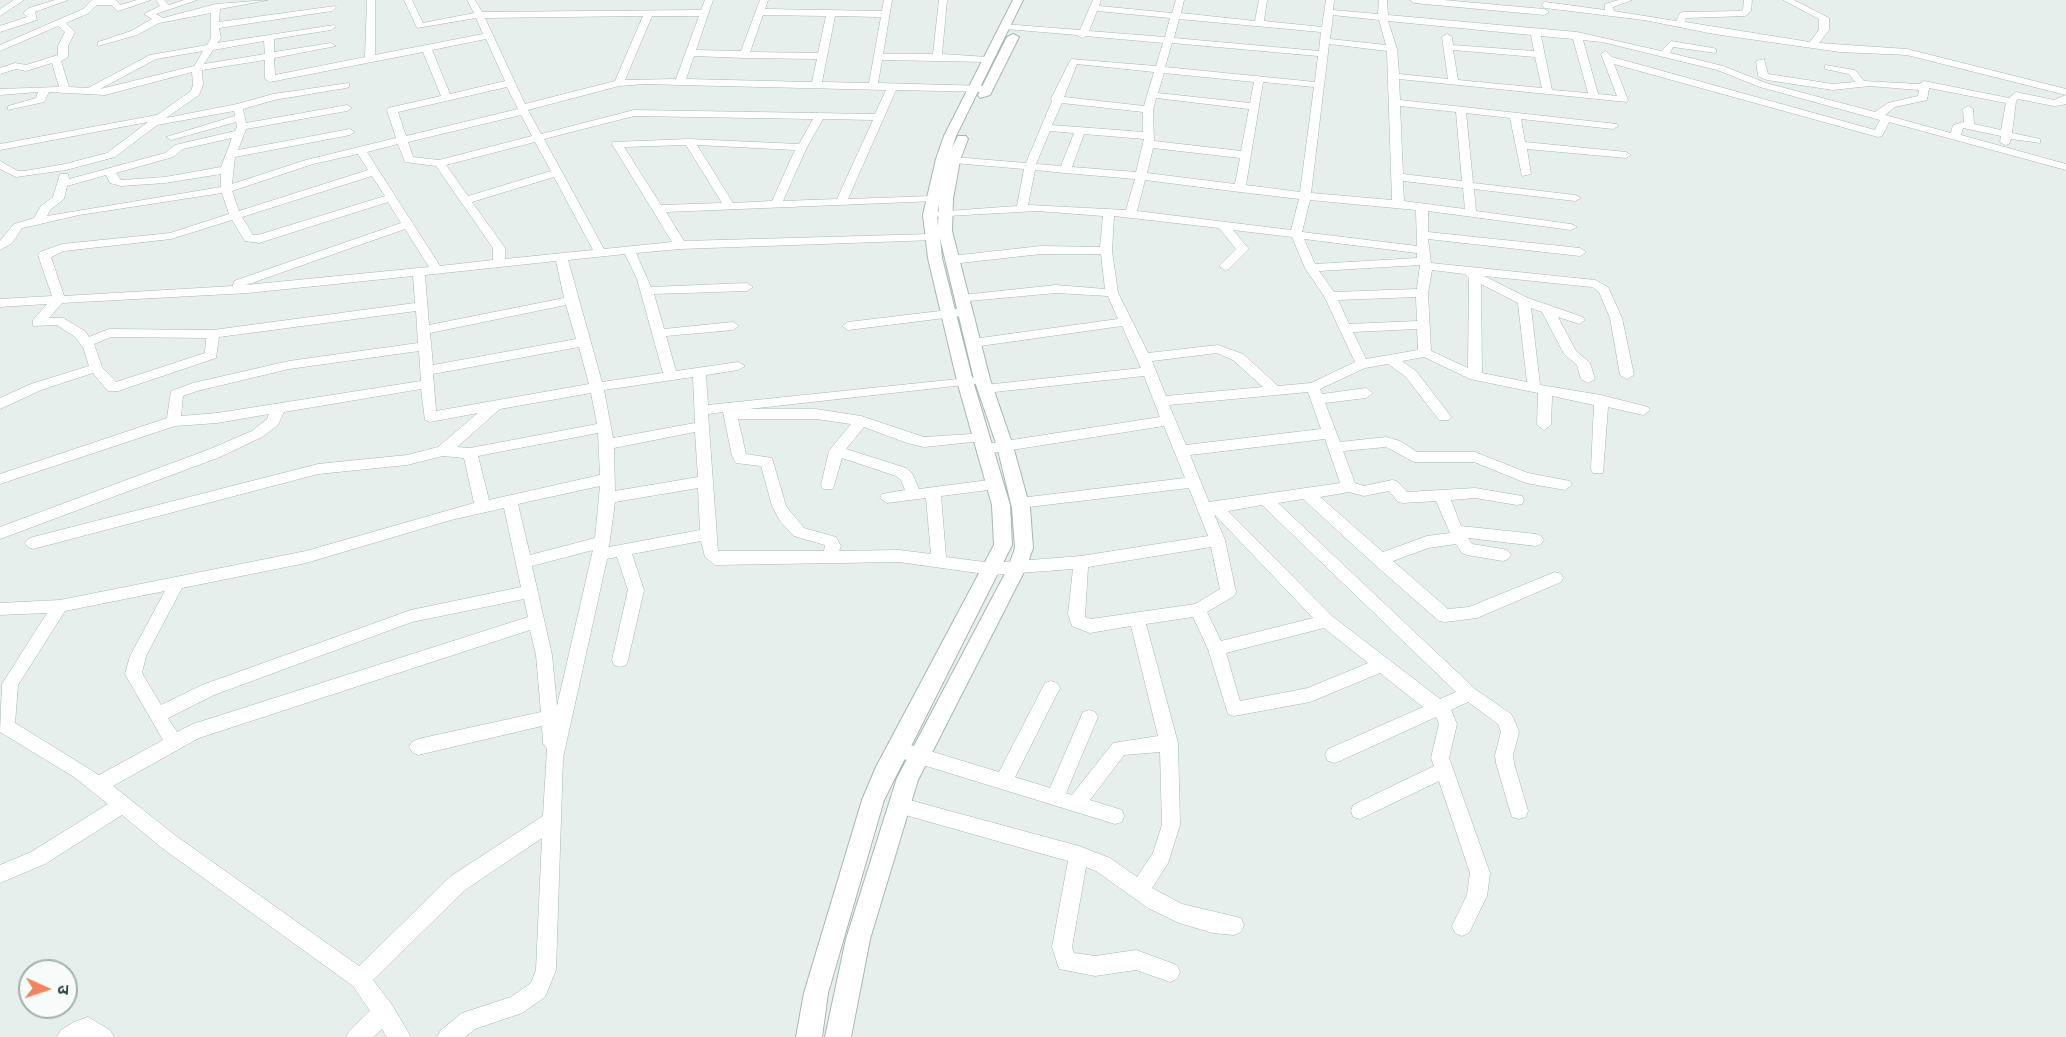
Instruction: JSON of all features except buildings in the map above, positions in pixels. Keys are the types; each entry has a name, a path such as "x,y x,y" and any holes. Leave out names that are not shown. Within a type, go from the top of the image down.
{"street":[{"path":"0,13 20,0"},
{"path":"0,29 34,18 28,13 32,10 64,0"},
{"path":"0,48 92,8 96,1 112,2 118,8 147,0"},
{"path":"157,20 149,14 163,4 174,7 193,0"},
{"path":"101,44 134,33 157,20 264,0"},
{"path":"370,60 371,0"},
{"path":"408,0 420,27 479,15 553,11 704,13"},
{"path":"471,0 523,109 600,252"},
{"path":"680,82 709,0"},
{"path":"744,55 764,0"},
{"path":"873,86 888,0"},
{"path":"938,57 943,0"},
{"path":"809,1037 816,993 873,800 1003,545 1004,517 984,443 973,343 931,238 946,147 980,89 1012,26 1018,0"},
{"path":"838,1037 858,939 898,805 920,756 1017,568 1025,540 1020,502 1005,446 977,383 958,308 951,260 935,209 980,89 987,60 1031,0"},
{"path":"1125,11 1128,0"},
{"path":"1131,214 1149,140 1148,110 1170,41 1180,0"},
{"path":"1259,24 1263,0"},
{"path":"1330,0 1305,196 1296,233 1311,268 1330,296 1343,328 1362,364"},
{"path":"1383,0 1383,18 1392,49 1394,76 1398,204"},
{"path":"1414,0 1612,9 1679,25 1847,50 1907,52 2066,92"},
{"path":"1679,25 1683,15 1742,14 1747,11 1748,0"},
{"path":"1787,0 1820,14 1826,22 1824,30 1813,45"},
{"path":"214,26 332,4 332,46 346,85 348,120 357,151 374,172 436,269"},
{"path":"1082,34 1095,4 1125,11 1175,17 1326,30"},
{"path":"1612,9 1630,4"},
{"path":"1544,6 1539,54 1547,90"},
{"path":"1806,8 1828,8"},
{"path":"0,164 16,174 24,174 66,167 111,155 195,93 198,85 197,68 212,46 217,32 214,26 216,9"},
{"path":"759,12 885,14"},
{"path":"1329,12 1540,31 1578,28 1602,39 1666,50 1676,44 1713,51"},
{"path":"816,85 831,13"},
{"path":"619,83 648,14"},
{"path":"0,71 15,66 26,68 63,57 62,50 70,32 59,22"},
{"path":"1447,24 1453,82"},
{"path":"1012,26 1323,54"},
{"path":"89,91 153,57 331,27"},
{"path":"1578,28 1594,97"},
{"path":"1611,33 1734,72 1763,85 2002,151 2065,163"},
{"path":"269,37 270,79 489,36"},
{"path":"1394,76 1547,90 1623,100 1602,39"},
{"path":"1324,41 1392,49"},
{"path":"0,92 45,89 89,91 115,89 197,68 332,46"},
{"path":"1448,47 1539,54"},
{"path":"427,48 447,98"},
{"path":"690,54 821,56"},
{"path":"878,57 987,60"},
{"path":"56,59 65,90"},
{"path":"1608,59 1878,134 1881,118 1892,105 1923,98 1923,87"},
{"path":"1022,209 1030,166 1056,99 1074,61 1319,85"},
{"path":"1761,61 1763,76"},
{"path":"1828,67 1852,72 1861,83"},
{"path":"1734,72 1826,87 1861,83 1923,87 1924,84 2011,101"},
{"path":"1240,189 1252,106 1259,79"},
{"path":"0,246 8,241 18,226 79,212 226,189 310,162 401,141 619,83 680,82 980,89"},
{"path":"511,83 392,110 401,141 410,159 439,163 538,137 610,132 688,142 802,147"},
{"path":"62,184 173,154 179,147 240,121 273,97 346,85"},
{"path":"841,202 893,86"},
{"path":"12,108 40,100 45,89"},
{"path":"2002,151 2008,135 2011,101 2016,94 2054,103 2062,102 2066,98"},
{"path":"1152,95 1252,106"},
{"path":"1056,99 1148,110"},
{"path":"1394,102 1613,126"},
{"path":"1968,109 1969,126"},
{"path":"1461,111 1471,214"},
{"path":"610,132 634,113 879,117"},
{"path":"776,205 802,147 820,116"},
{"path":"1515,116 1526,174"},
{"path":"0,147 157,120 348,120"},
{"path":"231,154 348,120"},
{"path":"171,137 240,121"},
{"path":"240,121 226,170 226,189 236,217 249,239 253,240 391,198"},
{"path":"1955,137 1959,126 1969,126 2036,141"},
{"path":"1045,128 1149,140 1245,155"},
{"path":"1065,170 1080,131"},
{"path":"610,132 680,245"},
{"path":"688,142 730,207"},
{"path":"1521,144 1626,155"},
{"path":"111,155 114,182 121,183 177,178 226,170"},
{"path":"954,160 1141,176 1240,189 1398,204 1571,228"},
{"path":"439,163 498,249 499,262"},
{"path":"39,221 45,208 58,199 66,167"},
{"path":"59,299 43,258 48,252 62,248 171,236 374,172"},
{"path":"465,201 557,173"},
{"path":"1396,177 1575,198"},
{"path":"658,209 841,202 935,209 1022,209 1131,214 1296,233 1424,259 1469,273 1524,301 1579,320"},
{"path":"1422,208 1425,353"},
{"path":"1109,213 1106,250 1112,293 1147,365 1194,482 1210,508 1326,621 1443,712 1448,724 1441,749 1443,770 1480,873 1477,896 1462,926"},
{"path":"218,291 408,224"},
{"path":"1223,226 1243,249 1225,267"},
{"path":"1423,235 1580,252"},
{"path":"0,303 218,291 680,245 931,238"},
{"path":"629,250 647,291 671,376"},
{"path":"951,260 1041,250 1106,250"},
{"path":"448,1037 469,1020 515,1006 528,999 538,990 546,970 549,822 554,758 601,548 608,498 606,436 597,387 571,300 561,256"},
{"path":"1311,268 1424,259"},
{"path":"419,271 430,417 597,387 738,366"},
{"path":"1469,273 1569,280 1601,287 1616,318 1627,375"},
{"path":"1469,273 1475,376"},
{"path":"647,291 747,287"},
{"path":"848,326 1056,289 1112,293"},
{"path":"1330,296 1422,293"},
{"path":"59,299 37,322 59,321 80,334 96,368 113,388 211,355 213,334"},
{"path":"423,330 571,300"},
{"path":"1524,301 1544,425"},
{"path":"86,343 109,333 213,334 421,306"},
{"path":"1547,309 1571,354 1584,363 1588,379"},
{"path":"973,343 1124,321"},
{"path":"1343,328 1423,325"},
{"path":"660,333 733,326"},
{"path":"0,479 174,421 217,418 279,408 427,378 583,342"},
{"path":"174,421 176,394 194,387 289,364 424,345"},
{"path":"730,410 1147,365 1218,349 1238,357 1275,390"},
{"path":"1315,393 1362,364 1425,353 1475,376 1643,410"},
{"path":"1390,359 1411,374 1444,417"},
{"path":"0,405 36,387 96,368"},
{"path":"699,372 708,534 710,552 715,559 899,556 992,569 1081,562 1217,540"},
{"path":"1161,401 1275,390 1366,393"},
{"path":"1315,393 1349,487"},
{"path":"1598,469 1601,400"},
{"path":"443,451 495,406"},
{"path":"0,533 226,448 257,434 273,422 279,408"},
{"path":"702,410 816,414 861,421 924,442 984,443 1005,446 1168,420"},
{"path":"730,410 741,459 767,462 779,506 785,517 799,532 831,541 833,546 830,558"},
{"path":"828,485 836,451 861,421"},
{"path":"33,543 318,468 407,460 443,451 470,453 702,426"},
{"path":"1181,451 1333,440 1386,442 1395,444 1414,457 1475,457 1526,478 1565,485"},
{"path":"836,451 901,472 906,477 914,495"},
{"path":"470,453 483,507"},
{"path":"0,609 60,606 176,585 306,557 483,507 608,479"},
{"path":"608,498 706,481"},
{"path":"1020,502 1194,482"},
{"path":"887,498 996,484"},
{"path":"1210,508 1349,487 1364,491 1392,485 1403,498 1475,493 1516,500"},
{"path":"933,492 939,560"},
{"path":"1308,495 1445,616 1471,613 1555,578"},
{"path":"1441,495 1467,549 1503,555"},
{"path":"1266,500 1469,694 1505,719 1510,726 1504,755 1519,811"},
{"path":"510,501 544,655 554,758"},
{"path":"1081,562 1076,614 1078,621 1090,626 1198,610 1228,592 1230,588 1210,508"},
{"path":"523,562 601,548 623,550 708,534"},
{"path":"1379,560 1458,534 1536,540"},
{"path":"620,660 636,590 623,550"},
{"path":"174,742 133,674 134,667 176,585"},
{"path":"157,715 208,690 411,616 530,591"},
{"path":"60,606 10,684 3,725 80,771 169,842 360,979 385,1012 400,1037"},
{"path":"1198,610 1216,649 1234,709 1310,695 1381,665"},
{"path":"1137,619 1169,743 1171,825 1161,857 1141,888"},
{"path":"98,786 193,732 537,621"},
{"path":"1216,649 1326,621"},
{"path":"1003,782 1051,688"},
{"path":"1334,755 1469,694"},
{"path":"418,747 550,717"},
{"path":"1055,797 1089,717"},
{"path":"1076,804 1119,748 1169,743"},
{"path":"897,749 1115,816"},
{"path":"1360,811 1443,770"},
{"path":"0,874 38,858 122,805"},
{"path":"898,805 1079,855 1103,864 1141,888 1155,901 1179,913 1213,923 1234,925"},
{"path":"360,979 458,883 549,822"},
{"path":"1079,855 1062,947 1066,962 1095,966 1137,960 1170,972"},
{"path":"357,1037 385,1012"},
{"path":"68,1037 81,1029 88,1028 103,1037"}]}
